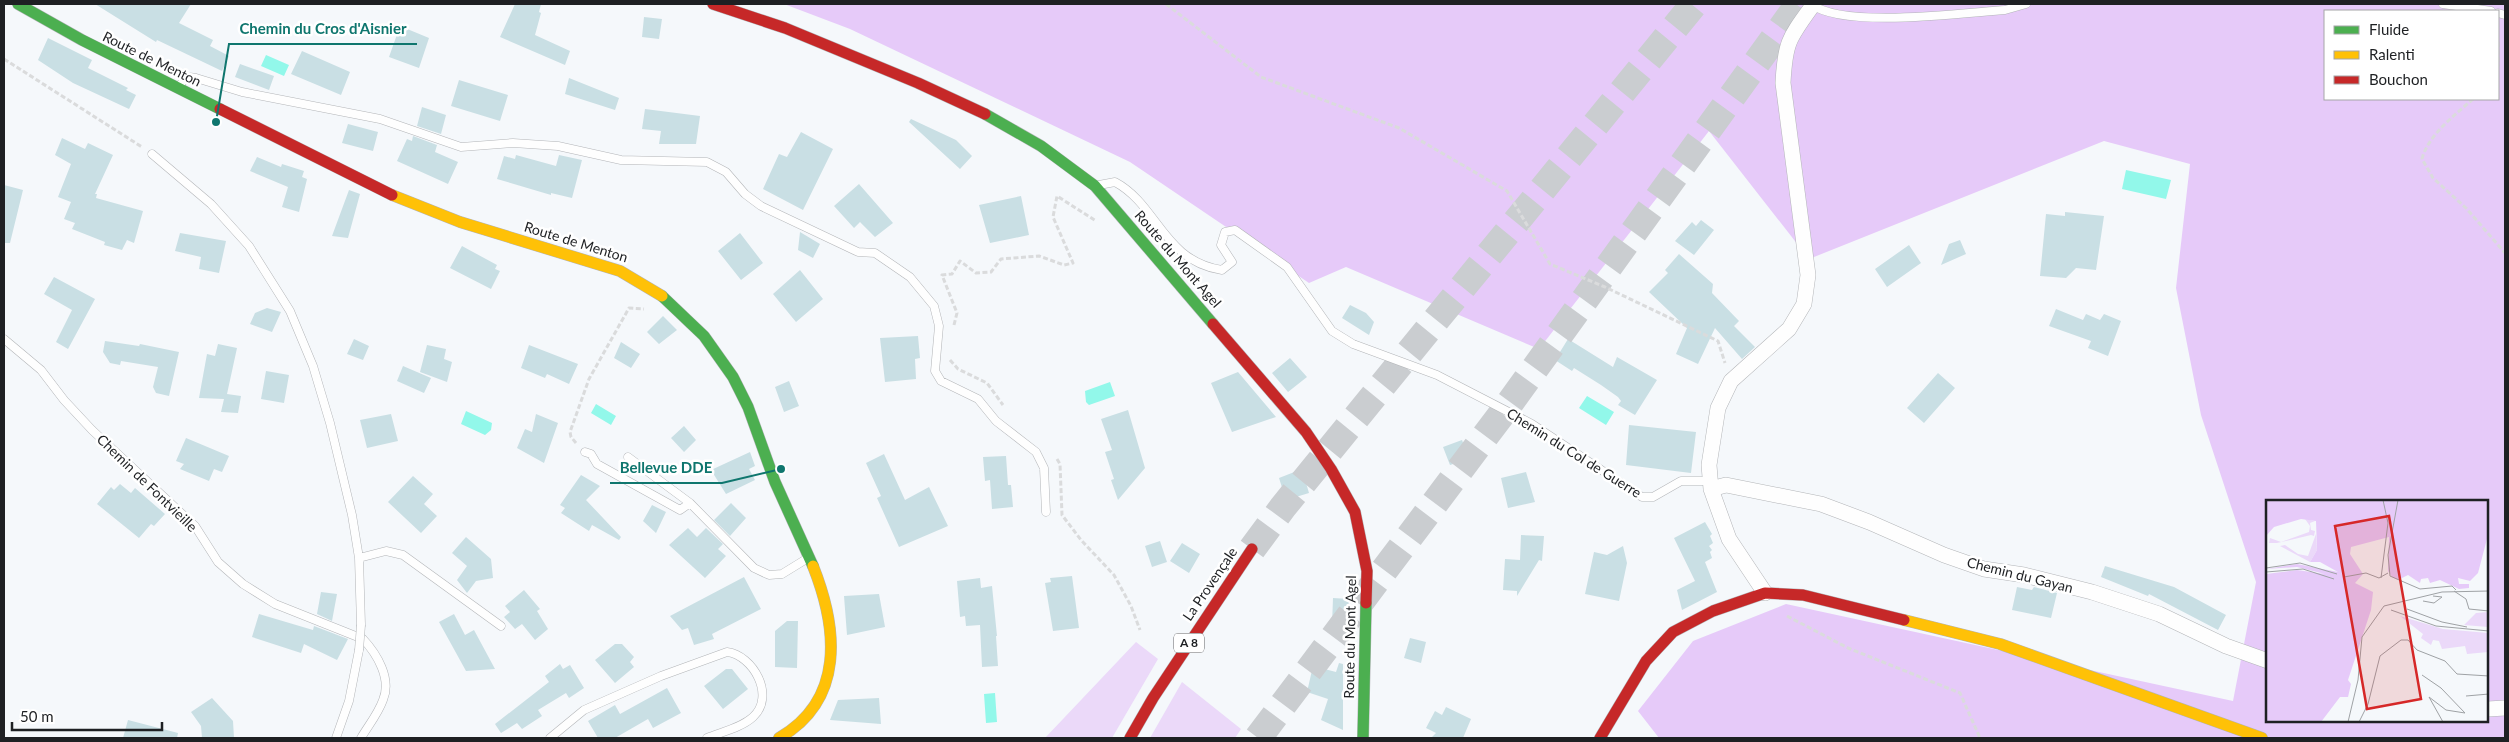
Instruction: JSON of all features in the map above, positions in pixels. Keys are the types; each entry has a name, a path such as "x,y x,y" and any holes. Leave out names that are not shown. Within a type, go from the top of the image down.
{"main road":[{"name":"Route de Menton","path":"18,4 55,26 287,145 419,206 534,245 600,262 634,276 668,300 712,346 732,375 749,410 781,496 811,556 821,583 828,617 830,659 826,686 818,706 801,728 779,738"},
{"name":"Route du Mont Agel","path":"713,4 737,10 779,25 969,107 1073,167 1095,186 1306,432 1331,468 1355,512 1367,571 1363,738"},
{"name":"La Provençale","path":"1130,738 1153,698 1252,549"},
{"path":"1600,738 1646,661 1673,632 1713,611 1765,593 1803,595 2000,644 2241,728 2262,738"}],"street":[{"path":"1765,593 1729,539 1711,485 1709,465 1718,408 1731,381 1789,329 1804,304 1808,275 1783,83 1784,52 1791,36 1812,5"},
{"name":"Chemin du Gayan","path":"1711,485 1726,485 1821,504 1869,522 1944,555 1984,569 2092,592 2159,614 2226,646 2266,660"},
{"path":"2489,709 2505,708"}],"lane":[{"path":"1812,5 1828,12 1872,17 2005,10 2026,4"},
{"path":"2443,4 2484,10"},
{"path":"179,88 184,79 189,77 242,92 380,119 461,147 513,143 558,146 621,160 708,162 726,172 745,194 762,206 858,252 875,253 910,277 934,306 940,326 935,371 940,381 978,399 996,421 1036,452 1044,468 1046,512"},
{"path":"152,154 211,204 249,246 290,311 313,366 330,423 352,514 359,558 361,625 359,650 349,701 336,738"},
{"name":"Chemin du Col de Guerre","path":"1095,186 1115,182 1128,189 1168,239 1204,267 1222,270 1232,262 1221,245 1225,232 1235,230 1287,267 1332,332 1353,344 1436,375 1532,424 1642,497 1654,497 1682,481 1711,485"},
{"name":"Chemin de Fontvieille","path":"4,339 41,370 64,400 92,430 195,526 218,562 243,584 275,604 363,639 374,650 385,682 384,700 361,738"},
{"path":"586,452 591,454 596,464 680,510 690,504"},
{"path":"628,457 690,504 754,568 769,575 782,574 811,556"},
{"path":"359,558 386,551 403,555 501,626"},
{"path":"550,738 584,710 661,676 727,652 738,654 756,673 762,686 758,711 753,718 740,725 707,738"}],"path":[{"path":"1166,4 1261,77 1399,128 1507,191 1550,264 1606,286 1718,341 1731,381"},
{"path":"4,58 152,154"},
{"path":"2472,100 2440,131 2424,150 2422,159 2433,178 2466,208 2505,253"},
{"path":"953,330 957,313 942,275 952,274 960,261 976,273 991,272 1001,259 1039,256 1064,265 1073,263 1053,217 1057,196 1102,224 1097,216"},
{"path":"586,452 571,437 570,432 588,379 629,308 654,308 668,300"},
{"path":"948,358 958,369 987,383 1004,408"},
{"path":"1055,457 1060,464 1062,515 1081,540 1114,575 1140,630"},
{"path":"1786,616 1848,648 1960,693 1980,738"}],"shaded area":[{"path":"784,4 2505,4 2505,738 1659,738 1638,711 1693,641 1786,604 2233,701 2256,582 2201,415 2176,288 2190,164 2104,141 1809,259 1709,131 1539,349 1346,267 1309,283 1130,162 850,29"},
{"path":"266,55 289,65 284,76 261,66"},
{"path":"2126,170 2171,180 2166,199 2122,189"},
{"path":"1110,382 1115,396 1089,405 1086,402 1085,391"},
{"path":"1587,396 1614,412 1606,425 1579,408"},
{"path":"596,404 616,416 611,425 591,413"},
{"path":"466,411 492,423 491,430 485,435 461,424"},
{"path":"1136,642 1158,659 1112,738 1045,738"},
{"path":"1182,682 1241,729 1235,738 1150,738"},
{"path":"995,693 997,722 986,723 984,694"}],"building":[{"path":"95,4 191,4 179,23 213,40 210,46 229,56 222,71 157,40 156,42"},
{"path":"515,4 541,4 539,12 541,13 535,35 570,51 565,65 500,37"},
{"path":"644,17 662,19 659,39 642,37"},
{"path":"400,26 429,38 419,68 389,57"},
{"path":"48,38 92,60 88,68 128,88 126,90 136,95 129,109 73,83 38,60"},
{"path":"302,51 350,72 341,95 291,74"},
{"path":"240,64 274,76 269,90 235,77"},
{"path":"569,78 619,98 615,110 565,94"},
{"path":"459,80 508,95 500,121 451,106"},
{"path":"422,107 446,115 441,134 417,126"},
{"path":"645,109 700,116 696,144 659,144 661,131 642,129"},
{"path":"911,119 956,140 972,156 960,169 909,122"},
{"path":"348,124 378,132 373,151 342,143"},
{"path":"801,132 833,149 803,210 763,189 779,154 787,157"},
{"path":"413,136 437,145 435,152 458,162 448,184 397,161 407,139 412,141"},
{"path":"62,138 85,149 88,143 113,155 95,194 97,194 96,198 143,211 134,243 127,240 122,250 104,245 105,242 72,229 75,223 64,219 71,202 58,197 71,164 55,155"},
{"path":"516,155 556,166 559,155 582,160 572,198 551,193 551,195 497,179 504,156 515,159"},
{"path":"257,157 281,167 282,164 304,171 302,177 307,179 299,212 282,207 288,187 250,171"},
{"path":"859,184 893,223 875,237 860,222 854,228 834,206"},
{"path":"4,185 23,190 10,243 4,243"},
{"path":"349,190 360,194 348,238 332,236"},
{"path":"1021,196 1029,235 990,243 979,205"},
{"path":"2065,212 2104,216 2096,270 2076,268 2066,278 2040,276 2046,214 2065,216"},
{"path":"1701,220 1714,230 1694,255 1675,241 1692,222 1696,226"},
{"path":"800,232 820,244 813,258 798,250"},
{"path":"180,233 226,241 219,273 199,269 201,257 175,251"},
{"path":"740,233 763,263 741,280 718,251"},
{"path":"1960,240 1966,254 1941,265 1949,244"},
{"path":"1909,245 1921,263 1887,287 1875,269"},
{"path":"462,246 497,265 495,269 500,271 491,289 450,268"},
{"path":"1679,254 1713,284 1712,293 1739,321 1734,326 1755,347 1742,359 1715,328 1698,364 1676,354 1687,328 1649,292 1668,273 1665,270"},
{"path":"800,270 823,299 796,322 773,294"},
{"path":"54,277 95,299 68,349 56,342 72,310 44,294"},
{"path":"1350,305 1366,313 1374,322 1369,335 1342,318"},
{"path":"267,308 281,312 272,332 250,324 255,313"},
{"path":"2056,309 2083,320 2086,314 2100,320 2104,314 2121,321 2108,356 2088,348 2091,341 2049,326"},
{"path":"663,316 677,330 659,344 647,332"},
{"path":"918,336 920,358 915,359 916,379 885,382 880,338"},
{"path":"354,339 369,346 363,360 347,354"},
{"path":"1568,339 1613,367 1617,357 1657,380 1635,415 1618,405 1621,401 1618,397 1601,385 1574,368 1572,371 1555,360"},
{"path":"105,341 139,346 140,344 179,352 169,396 156,393 153,387 158,367 121,361 120,365 110,363 103,352"},
{"path":"621,342 640,354 631,368 614,358"},
{"path":"218,344 237,348 227,394 241,396 238,413 221,412 224,399 199,398 207,354 215,356"},
{"path":"427,345 446,349 444,359 452,362 447,382 420,372"},
{"path":"529,345 578,364 569,384 547,374 545,378 521,368"},
{"path":"1290,358 1307,377 1288,392 1272,373"},
{"path":"403,366 431,378 424,393 397,381"},
{"path":"266,371 289,375 284,403 261,399"},
{"path":"1238,372 1276,417 1232,432 1211,383"},
{"path":"1938,373 1955,388 1924,423 1907,408"},
{"path":"789,381 799,406 784,412 775,387"},
{"path":"1128,410 1145,468 1118,500 1111,480 1114,479 1105,452 1112,450 1101,419"},
{"path":"391,414 398,441 367,448 360,420"},
{"path":"536,414 558,423 544,463 517,448 525,429 532,432"},
{"path":"1629,425 1696,432 1691,473 1626,465"},
{"path":"684,426 696,440 684,452 671,438"},
{"path":"186,438 229,456 222,472 214,469 209,481 180,469 184,464 176,461"},
{"path":"1462,440 1469,459 1450,465 1443,447"},
{"path":"750,452 755,466 749,469 755,480 726,494 711,470"},
{"path":"884,454 905,500 929,487 948,526 899,547 877,498 881,496 866,463"},
{"path":"1006,456 1008,485 1011,485 1013,507 992,509 990,480 985,481 983,457"},
{"path":"1302,469 1309,493 1286,500 1279,478"},
{"path":"1526,472 1535,502 1508,508 1501,478"},
{"path":"581,475 600,486 586,500 621,537 619,540 592,525 589,531 561,513 565,508 560,505"},
{"path":"413,476 433,494 424,504 437,516 421,533 388,502"},
{"path":"120,484 131,493 135,488 165,514 154,526 151,524 139,538 97,504 111,487 114,490"},
{"path":"731,503 746,518 730,536 714,520"},
{"path":"652,505 666,512 656,533 643,521"},
{"path":"1705,522 1712,534 1710,536 1713,543 1709,546 1712,550 1710,552 1712,558 1705,562 1717,592 1682,610 1677,590 1695,581 1674,538"},
{"path":"688,528 697,537 706,528 723,544 718,549 726,556 705,578 669,545"},
{"path":"1521,535 1544,536 1542,561 1539,560 1517,596 1517,591 1503,590 1505,559 1520,560"},
{"path":"466,537 491,559 493,578 476,581 467,593 457,580 467,566 452,553"},
{"path":"1160,541 1167,562 1152,567 1145,546"},
{"path":"1182,543 1200,554 1189,573 1170,561"},
{"path":"1623,546 1627,563 1619,601 1585,594 1594,552 1607,555"},
{"path":"2105,566 2174,587 2226,615 2218,630 2149,594 2148,596 2101,577"},
{"path":"1072,576 1079,628 1053,631 1045,583 1051,582 1050,578"},
{"path":"744,577 761,609 712,634 714,639 694,645 688,628 682,630 670,616"},
{"path":"980,578 981,588 992,586 998,666 982,667 980,625 966,626 965,616 960,617 957,581"},
{"path":"2017,587 2032,590 2034,587 2057,593 2051,618 2012,610"},
{"path":"524,590 540,609 537,611 548,629 535,640 522,624 515,629 504,617 510,612 505,606"},
{"path":"321,592 337,594 332,621 317,614"},
{"path":"879,594 885,627 847,635 844,596"},
{"path":"1333,598 1349,599 1348,625 1332,625"},
{"path":"259,614 313,630 314,626 348,639 337,660 304,644 301,653 252,637"},
{"path":"454,614 465,635 474,630 495,669 466,671 439,622"},
{"path":"787,621 798,621 797,668 775,667 775,631"},
{"path":"1410,638 1426,642 1421,663 1404,658"},
{"path":"615,644 622,644 634,657 630,662 634,667 615,683 595,660"},
{"path":"1339,663 1343,664 1343,730 1321,720 1328,699 1307,692 1313,666 1336,672"},
{"path":"560,664 563,669 570,665 584,688 569,698 566,693 538,710 542,716 522,729 517,723 501,733 495,724 549,682 545,676"},
{"path":"726,669 732,669 748,689 723,709 704,686"},
{"path":"667,688 681,713 653,728 648,719 615,738 598,738 588,721 615,705 620,714"},
{"path":"212,698 233,721 234,738 202,738 201,726 191,712"},
{"path":"879,698 881,724 830,720 838,700"},
{"path":"1446,707 1471,719 1463,738 1431,738 1436,733 1426,728 1435,711 1442,715"},
{"path":"128,720 178,733 177,738 123,738"}],"tunnel":[{"path":"1252,549 1283,507 1694,4"},
{"path":"1258,738 1504,411 1799,4"}],"traffic: fast":[{"path":"18,4 82,40 220,109"},
{"path":"985,114 1041,146 1095,186 1213,324"},
{"path":"662,296 704,336 733,377 748,407 775,482 813,566"},
{"path":"1363,738 1366,603"}],"traffic: slow":[{"path":"392,195 460,222 620,271 662,296"},
{"path":"779,738 800,722 816,704 825,683 830,661 831,638 828,614 813,566"},
{"path":"1904,620 2000,644 2262,738"}],"traffic: jam":[{"path":"713,4 785,28 918,83 985,114"},
{"path":"220,109 392,195"},
{"path":"1213,324 1306,432 1331,469 1355,512 1367,571 1366,603"},
{"path":"1130,738 1153,698 1252,549"},
{"path":"1600,738 1646,661 1673,632 1713,611 1765,593 1803,595 1904,620"}],"place":[{"name":"Chemin du Cros d'Aisnier","path":"216,122"},
{"name":"Bellevue DDE","path":"781,469"}]}
